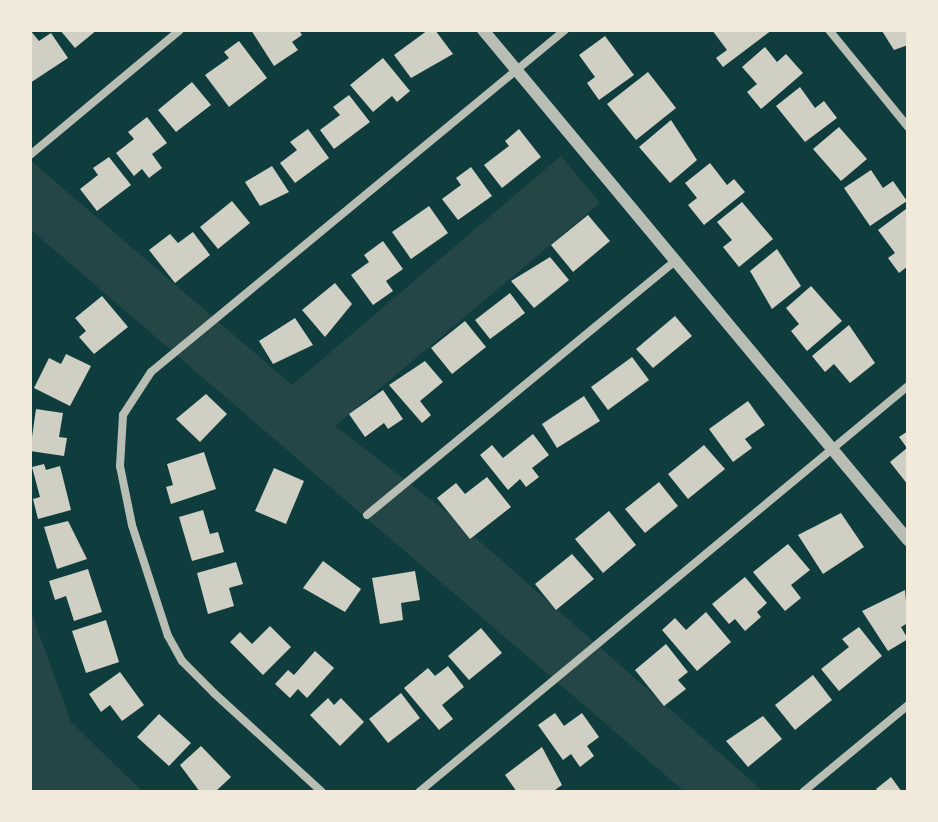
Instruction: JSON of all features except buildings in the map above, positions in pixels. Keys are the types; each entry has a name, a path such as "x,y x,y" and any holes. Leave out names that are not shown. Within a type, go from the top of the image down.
{"street":[{"path":"30,155 180,30"},
{"path":"483,30 908,540"},
{"path":"322,792 182,661 168,636 132,525 120,466 123,415 151,372 565,30"},
{"path":"829,30 908,127"},
{"path":"367,515 675,261"},
{"path":"419,792 908,386"},
{"path":"803,792 908,705"}],"shaded area":[{"path":"561,156 600,203 335,426 443,509 764,792 685,792 30,229 30,160 292,385"},
{"path":"30,609 71,722 143,792 30,792"}]}
